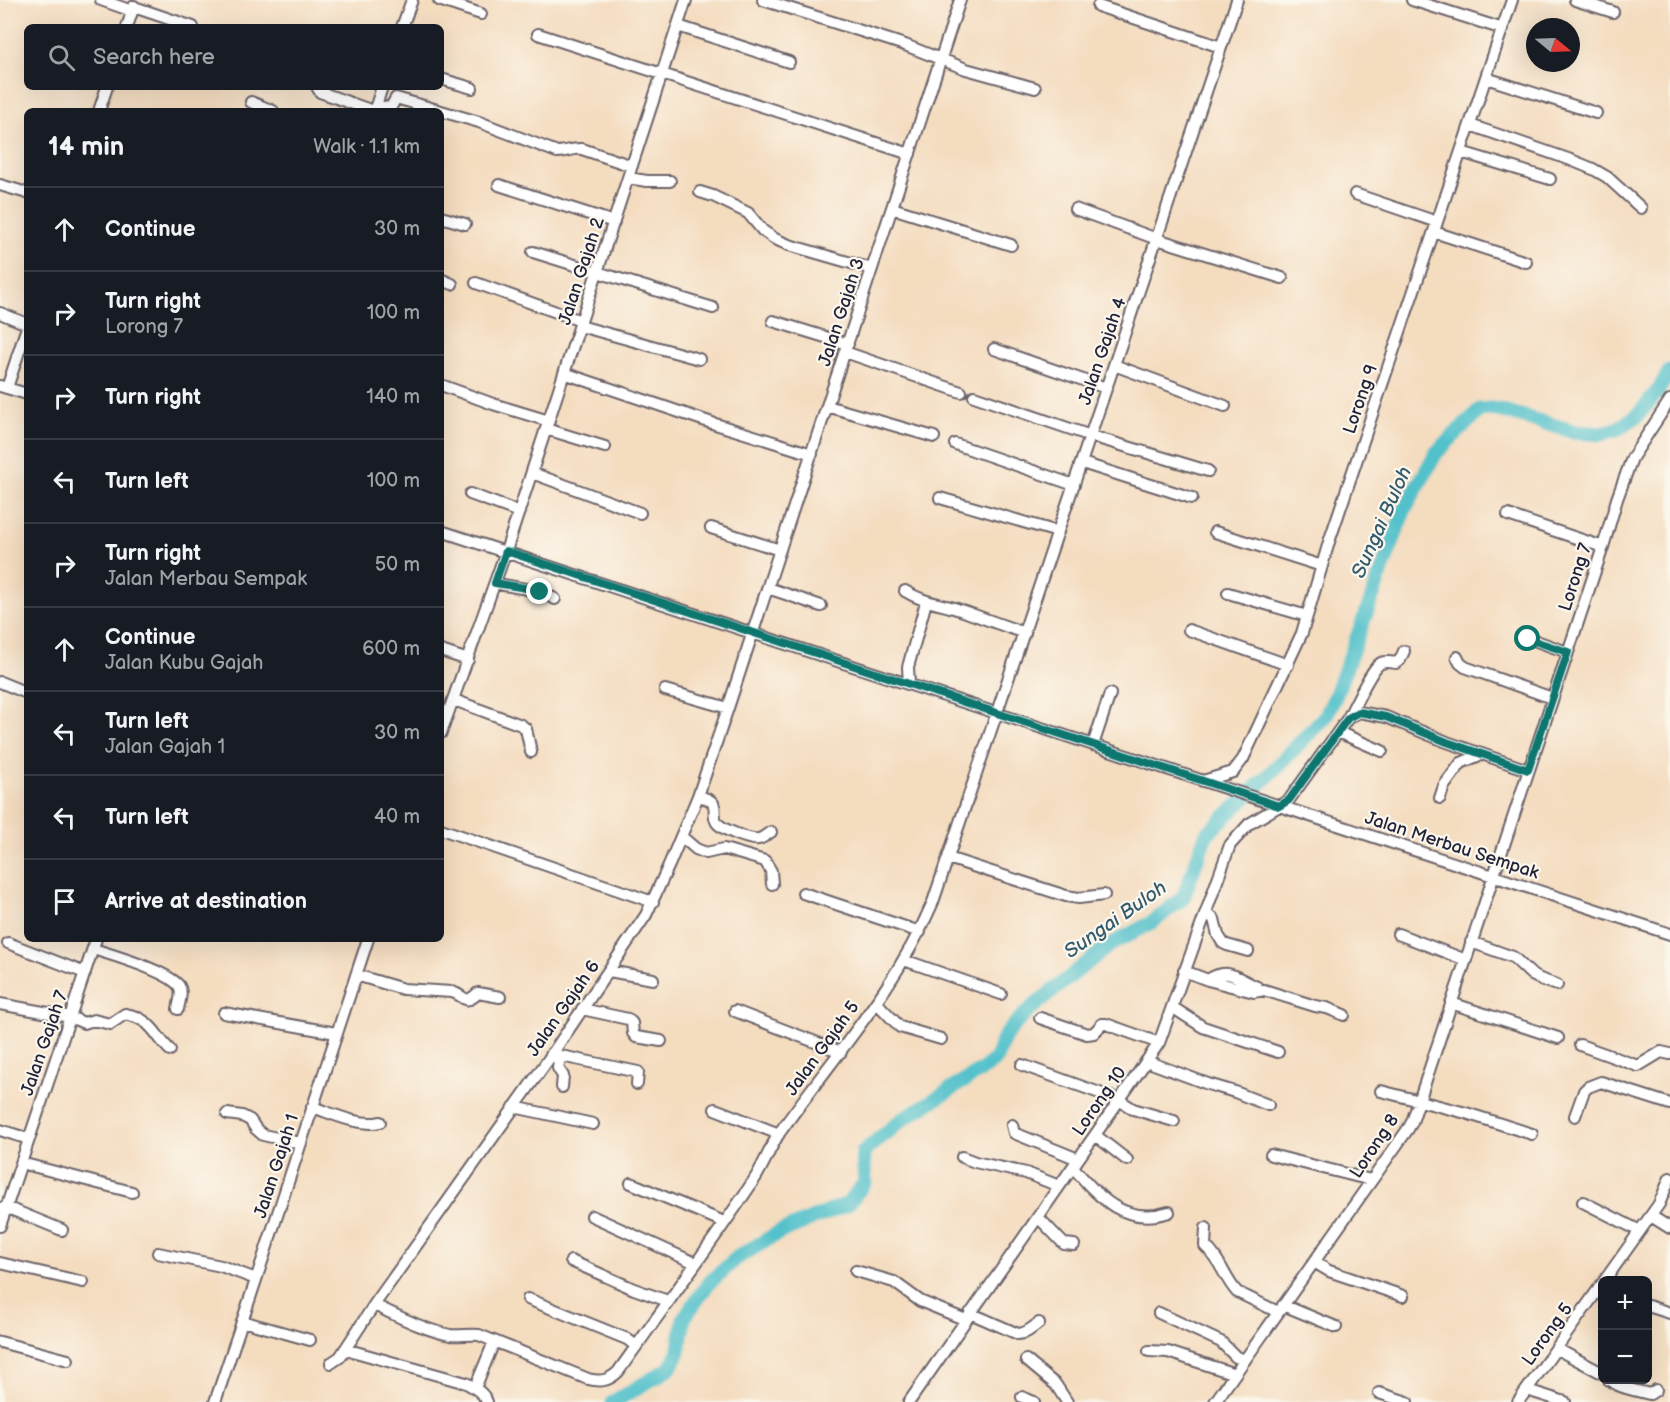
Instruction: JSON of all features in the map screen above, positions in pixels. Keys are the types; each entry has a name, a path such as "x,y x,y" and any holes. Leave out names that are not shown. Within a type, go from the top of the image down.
{"street":[{"path":"101,0 134,6 185,24"},
{"path":"403,24 412,0"},
{"path":"438,0 481,14"},
{"name":"Jalan Gajah 2","path":"506,551 687,0"},
{"path":"763,0 905,45 966,69 1035,88"},
{"name":"Jalan Gajah 3","path":"753,633 960,0"},
{"name":"Jalan Gajah 4","path":"998,713 1237,0"},
{"path":"1412,0 1503,29"},
{"name":"Lorong 9","path":"1203,781 1233,772 1238,767 1302,633 1512,0"},
{"path":"1575,0 1613,12"},
{"path":"128,24 134,6"},
{"path":"1098,6 1221,47"},
{"path":"678,26 789,62"},
{"path":"538,34 910,154"},
{"path":"1486,78 1596,113"},
{"path":"444,80 472,88"},
{"path":"100,108 106,90"},
{"path":"319,90 372,108"},
{"path":"375,108 381,90 396,98 431,108"},
{"path":"388,108 396,98"},
{"path":"251,102 266,108"},
{"path":"444,112 479,122 557,152 575,148 582,149 632,166"},
{"path":"1470,125 1593,169 1607,177 1641,208"},
{"path":"1461,152 1550,179"},
{"path":"628,178 670,181"},
{"path":"0,185 24,193"},
{"path":"500,185 614,222"},
{"path":"700,192 748,213 763,231 775,239 872,269"},
{"path":"1354,194 1526,262"},
{"path":"892,208 1011,245"},
{"path":"1075,209 1157,239 1282,278"},
{"path":"444,218 465,224"},
{"path":"533,252 713,308"},
{"path":"476,283 581,323 699,359"},
{"path":"0,313 24,324"},
{"path":"773,321 961,392"},
{"path":"24,333 2,388 24,393"},
{"path":"994,349 1106,388"},
{"path":"1114,365 1225,406"},
{"path":"564,373 812,454"},
{"path":"444,385 605,447"},
{"path":"974,396 1091,436 1208,471"},
{"name":"Lorong 7","path":"1493,876 1632,458 1670,400"},
{"path":"827,406 933,437"},
{"path":"955,444 1074,485"},
{"path":"1082,464 1192,498"},
{"path":"532,473 640,513"},
{"path":"470,494 519,512"},
{"path":"940,498 1058,532"},
{"path":"1508,515 1603,547"},
{"path":"711,528 780,550"},
{"name":"Jalan Merbau Sempak","path":"444,532 1670,934"},
{"path":"1215,532 1322,567"},
{"path":"444,725 506,551"},
{"path":"495,583 532,589 555,600"},
{"path":"768,588 820,606"},
{"path":"905,591 926,602 963,611 1025,633"},
{"path":"1228,593 1307,616"},
{"path":"909,684 908,667 926,602"},
{"path":"1190,630 1288,665"},
{"name":"Jalan Gajah 6","path":"331,1362 340,1357 345,1350 374,1305 554,1054 641,923 653,902 699,796 753,633"},
{"path":"1528,639 1568,652"},
{"name":"Lorong 10","path":"909,1402 1159,1043 1230,845 1249,824 1275,805 1289,800 1348,718 1378,664 1396,663 1404,651"},
{"path":"444,652 468,660"},
{"path":"1457,657 1465,667 1552,698"},
{"path":"0,682 24,692"},
{"path":"665,690 728,708"},
{"path":"1093,745 1110,694"},
{"path":"454,700 521,725 526,729 531,752"},
{"path":"1348,718 1359,712 1386,717 1447,742 1528,770"},
{"name":"Jalan Gajah 5","path":"494,1342 596,1381 612,1378 618,1372 756,1178 779,1134 841,1052 904,960 933,902 998,713"},
{"path":"1338,732 1382,752"},
{"path":"1440,798 1444,786 1461,763 1482,754"},
{"path":"699,796 711,801 717,823 729,831 754,840 761,839 771,832"},
{"path":"444,830 653,902"},
{"path":"682,837 696,849 706,853 724,849 765,861 771,871 772,884"},
{"path":"948,858 1066,896 1078,898 1104,895"},
{"name":"Lorong 8","path":"1215,1402 1408,1129 1493,876"},
{"path":"803,893 920,932"},
{"path":"1206,913 1214,919 1218,935 1223,943 1248,951"},
{"path":"1398,934 1466,960"},
{"name":"Jalan Gajah 1","path":"214,1402 367,942"},
{"path":"1471,942 1513,957 1532,975 1557,985"},
{"path":"9,943 85,973"},
{"path":"95,944 127,961 167,977 179,986 181,991 178,1009"},
{"name":"Jalan Gajah 7","path":"0,1226 3,1209 21,1163 95,944"},
{"path":"904,960 1000,994"},
{"path":"609,971 653,979"},
{"path":"1184,971 1208,980 1215,975 1226,973 1236,975 1244,982 1264,990 1344,1015"},
{"path":"356,975 403,989 452,992 468,1000 478,993 500,996"},
{"path":"876,1002 900,1027 941,1039"},
{"path":"1451,1003 1558,1038"},
{"path":"0,1004 70,1017 84,1023 94,1020 110,1024 125,1014 143,1020 153,1028 170,1050"},
{"path":"1172,1007 1203,1028 1278,1052"},
{"path":"582,1009 628,1019 632,1023 636,1037 661,1041"},
{"path":"735,1011 841,1052"},
{"path":"224,1013 336,1033"},
{"path":"1040,1018 1087,1034 1094,1033 1102,1024 1106,1024 1159,1043"},
{"path":"1580,1045 1638,1066 1661,1052 1670,1054"},
{"path":"554,1054 638,1072 637,1084"},
{"path":"554,1054 563,1076 562,1088"},
{"path":"1146,1061 1268,1105"},
{"path":"1022,1065 1119,1100 1132,1109 1174,1121"},
{"path":"1575,1116 1584,1091 1601,1082 1670,1104"},
{"path":"1381,1091 1466,1113 1532,1134"},
{"path":"312,1107 361,1122 371,1124 380,1122"},
{"path":"514,1107 594,1124"},
{"path":"716,1109 779,1134"},
{"path":"227,1114 242,1116 250,1120 263,1135 300,1143"},
{"path":"1012,1125 1014,1133 1075,1163 1088,1185 1108,1204 1139,1216 1156,1216 1169,1212"},
{"path":"0,1130 29,1138"},
{"path":"1095,1135 1127,1160"},
{"path":"1271,1155 1371,1180"},
{"path":"962,1157 1026,1173 1059,1186"},
{"path":"21,1163 132,1192"},
{"path":"1608,1276 1659,1204 1670,1180"},
{"path":"632,1183 724,1222"},
{"path":"1583,1202 1640,1231"},
{"path":"3,1209 13,1210 62,1230"},
{"path":"592,1216 695,1263"},
{"path":"1038,1216 1064,1244 1074,1245"},
{"path":"1651,1216 1670,1228"},
{"path":"1206,1228 1205,1246 1212,1252 1237,1292 1336,1327"},
{"path":"158,1253 221,1266 256,1279"},
{"path":"571,1261 634,1289 669,1301"},
{"path":"1314,1262 1329,1271 1402,1296"},
{"path":"0,1263 83,1282"},
{"path":"856,1270 894,1282 920,1301 1018,1334 1022,1334 1039,1323"},
{"name":"Lorong 5","path":"1518,1402 1598,1294"},
{"path":"528,1299 627,1339 636,1346"},
{"path":"374,1305 413,1323 446,1334 479,1335 494,1342 475,1388"},
{"path":"1652,1308 1670,1313"},
{"path":"1159,1312 1221,1342 1236,1356 1245,1360"},
{"path":"242,1321 309,1340"},
{"path":"0,1342 68,1359"},
{"path":"1557,1349 1598,1371"},
{"path":"345,1350 466,1383 475,1388 486,1398 487,1402"},
{"path":"1149,1351 1168,1352 1235,1374"},
{"path":"1026,1360 1056,1385 1066,1402"},
{"path":"1616,1384 1650,1394 1656,1390"},
{"path":"1527,1390 1565,1402"},
{"path":"1378,1393 1407,1402"},
{"path":"1022,1397 1034,1402"}],"waterway":[{"name":"Sungai Buloh","path":"613,1402 669,1369 678,1354 684,1318 708,1284 738,1257 780,1232 848,1204 865,1182 863,1152 903,1119 985,1068 996,1058 1005,1036 1034,1006 1108,946 1151,923 1183,898 1206,835 1266,778 1326,715 1335,697 1404,511 1436,453 1480,410 1503,411 1576,432 1601,434 1619,428 1638,415 1657,392 1670,371"}],"route":[{"path":"540,592 495,583 506,551 1279,806 1289,800 1348,718 1359,712 1386,717 1447,742 1528,770 1568,652 1528,639"}]}
